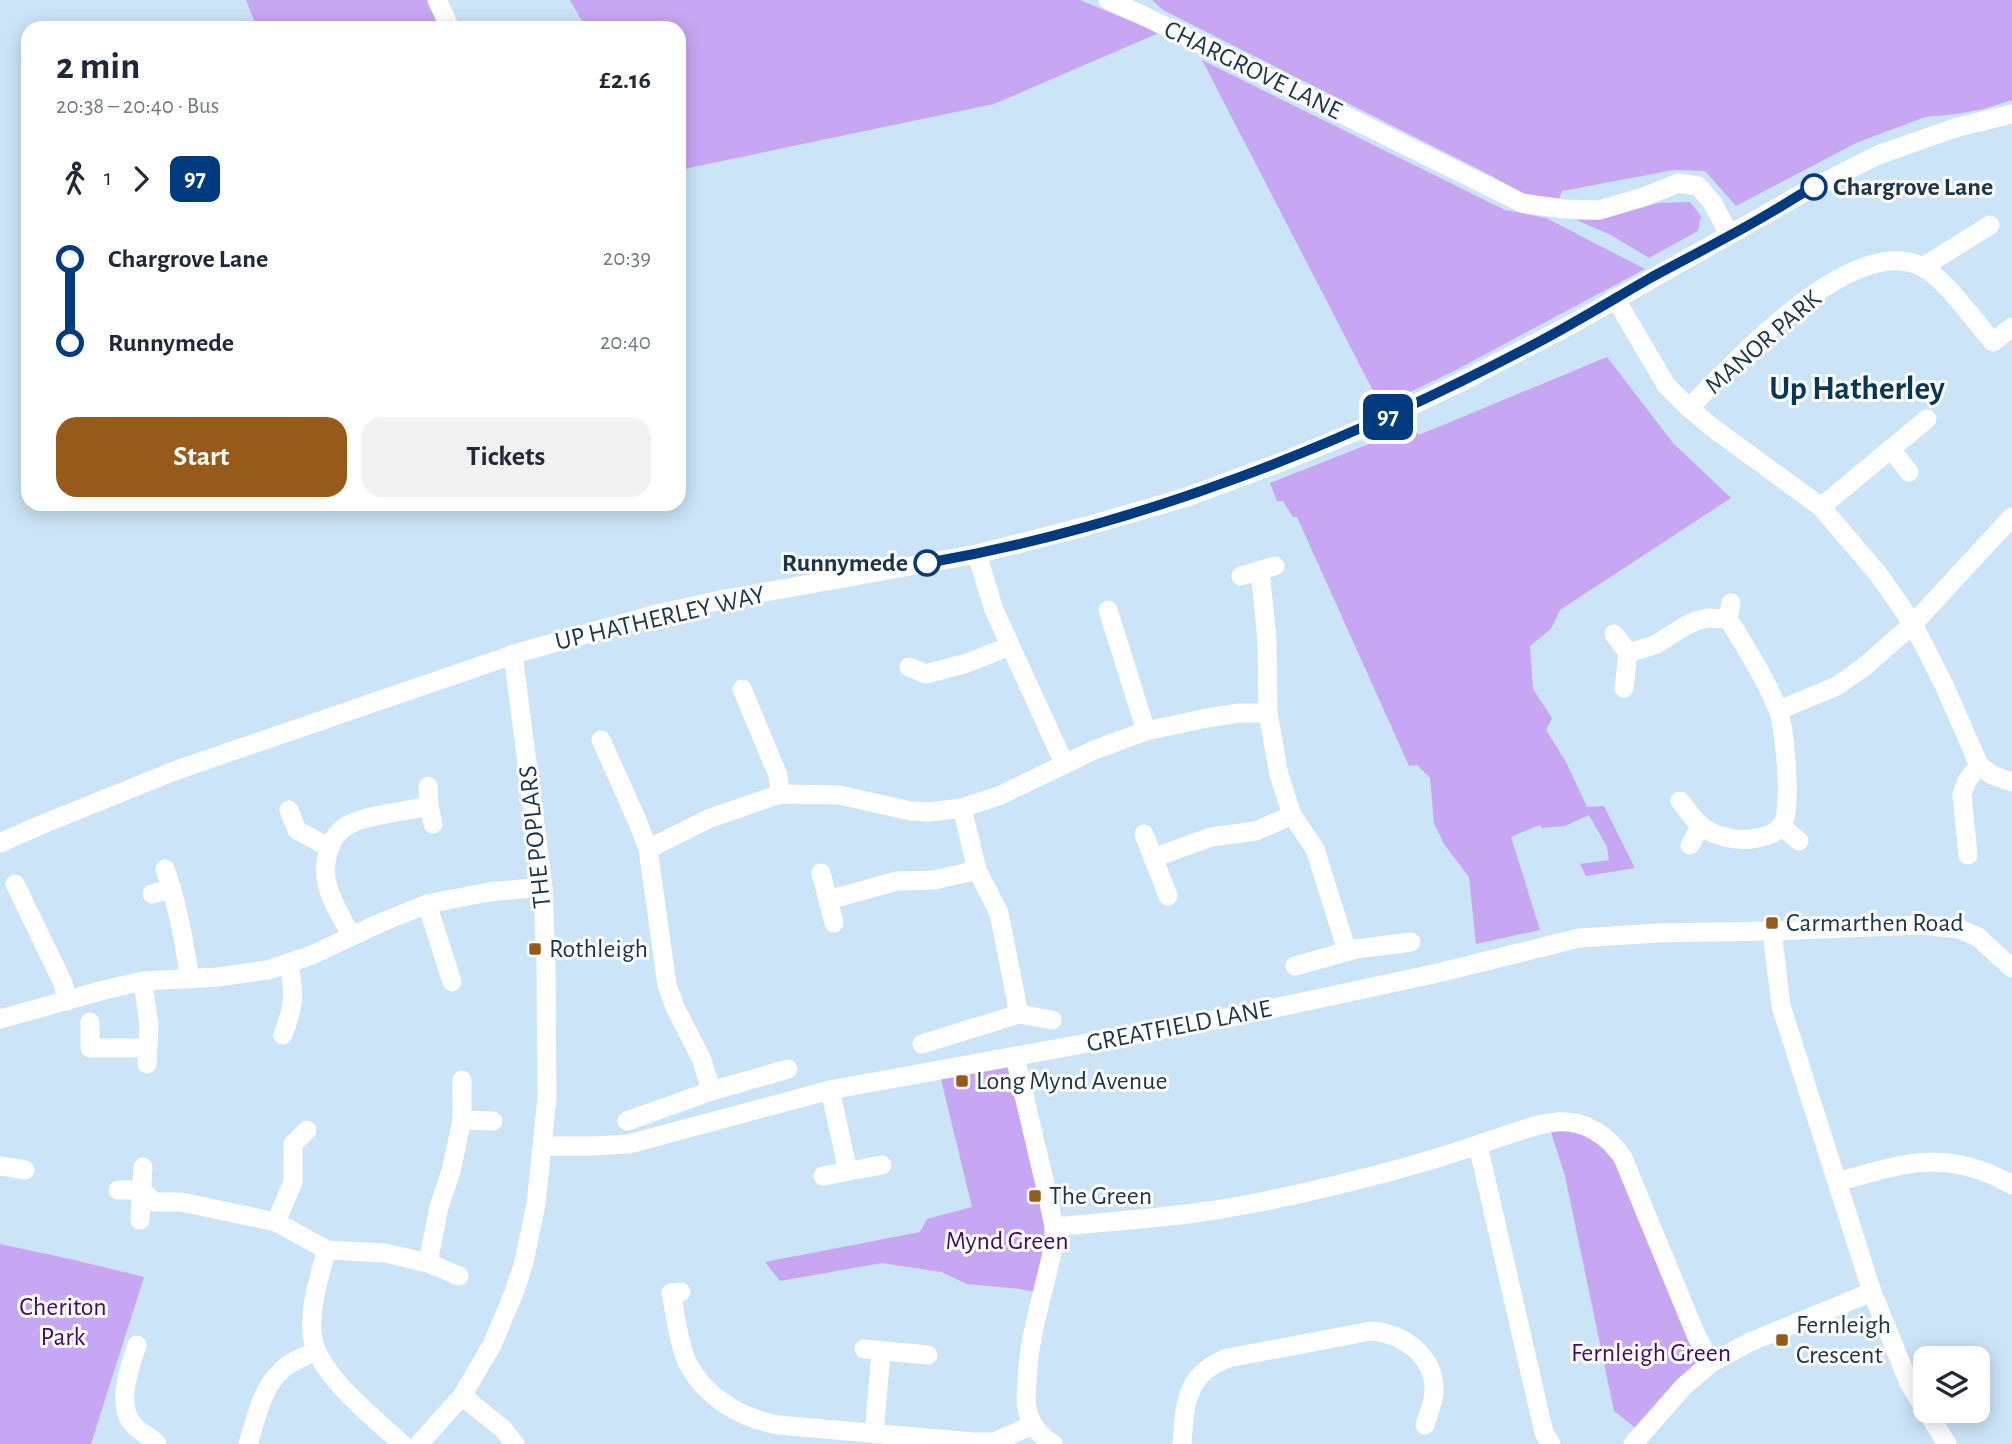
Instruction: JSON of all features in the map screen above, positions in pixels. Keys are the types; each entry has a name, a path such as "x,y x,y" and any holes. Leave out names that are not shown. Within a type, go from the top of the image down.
{"street":[{"path":"437,0 447,21"},
{"name":"CHARGROVE LANE","path":"1108,0 1137,7 1522,203 1564,209 1600,209 1679,183 1698,187 1712,202 1729,234"},
{"name":"UP HATHERLEY WAY","path":"0,843 177,770 513,654 661,613 977,554 1188,497 1371,425 1459,383 1574,323 1839,173 1878,155 1958,127 2012,114"},
{"path":"1990,225 1923,267 1937,277 1993,342 2012,327"},
{"name":"MANOR PARK","path":"1689,408 1791,310 1822,288 1856,270 1884,261 1910,262 1923,267"},
{"path":"1615,298 1666,385 1713,428 1821,507 1879,575 1913,624 1944,685 1979,765 1992,775 2012,782"},
{"path":"1821,507 1927,419"},
{"path":"1891,449 1909,472"},
{"path":"1779,710 1847,680 1913,624 2012,517"},
{"path":"977,554 994,610 1064,763"},
{"path":"1241,576 1268,568 1268,713 1279,775 1292,815 1315,849 1347,951"},
{"path":"1108,610 1146,731"},
{"path":"1628,653 1655,645 1696,621 1730,611 1779,710 1788,776 1787,813 1781,826 1769,835 1738,839 1712,832 1700,825 1680,801"},
{"path":"1614,634 1628,653 1624,688"},
{"path":"921,677 1010,646"},
{"name":"THE POPLARS","path":"513,654 542,887 547,1055 543,1146"},
{"path":"742,689 778,775 780,794"},
{"path":"648,849 708,819 780,794 839,795 911,811 962,808 1020,788 1064,763 1146,731 1239,713 1268,713"},
{"path":"601,750 637,820 648,849 667,985 702,1060 711,1091"},
{"path":"1968,855 1962,794 1967,781 1979,765"},
{"path":"351,936 327,885 326,862 330,848 345,827 362,820 431,815 428,786"},
{"path":"962,808 977,870 999,913 1018,1014"},
{"path":"289,810 297,830 330,848"},
{"path":"1153,858 1211,837 1256,831 1292,815"},
{"path":"1690,845 1700,825"},
{"path":"1781,826 1799,841"},
{"path":"1144,834 1168,895"},
{"path":"165,869 182,932 190,979"},
{"path":"828,900 897,881 934,880 977,870"},
{"path":"821,873 834,923"},
{"path":"15,884 63,983 67,1002"},
{"path":"0,1018 143,981 242,975 268,970 289,964 427,904 489,892 542,887"},
{"path":"152,894 172,889"},
{"path":"427,904 452,982"},
{"name":"GREATFIELD LANE","path":"543,1146 629,1144 830,1090 1247,1014 1579,939 1658,933 1920,925 1960,929 1978,937 2012,968"},
{"path":"1772,931 1781,1006 1872,1292 1913,1389"},
{"path":"1294,966 1347,951 1411,942"},
{"path":"283,1035 293,1006 294,987 289,964"},
{"path":"90,1022 90,1048 147,1056 149,1026 143,981"},
{"path":"922,1044 1018,1014 1052,1020"},
{"path":"1015,1057 1054,1227 1052,1251 1027,1364 1026,1407 1039,1433 1054,1444"},
{"path":"627,1121 711,1091 788,1069"},
{"path":"428,1263 439,1207 451,1171 462,1120 462,1080"},
{"path":"830,1090 848,1171"},
{"path":"462,1120 493,1121"},
{"path":"1054,1227 1161,1217 1258,1202 1383,1173 1539,1125 1559,1122 1585,1126 1611,1142 1628,1168 1696,1335 1711,1363"},
{"path":"276,1222 293,1182 292,1139"},
{"path":"1478,1145 1544,1433 1551,1444"},
{"path":"419,1444 462,1396 492,1345 515,1290 531,1233 543,1146"},
{"path":"1837,1182 1908,1164 1941,1161 1974,1167 2012,1185"},
{"path":"823,1176 883,1165"},
{"path":"0,1167 25,1170"},
{"path":"143,1167 147,1196"},
{"path":"118,1190 276,1222 327,1250 385,1253 428,1263 459,1276"},
{"path":"327,1250 315,1291 312,1332 316,1350 329,1372 402,1444"},
{"path":"681,1292 671,1293 686,1360 701,1382 721,1402 761,1422 874,1434 995,1442 1033,1425"},
{"path":"1633,1444 1684,1386 1711,1363 1750,1342 1872,1292"},
{"path":"1182,1444 1188,1393 1200,1375 1217,1362 1371,1331 1396,1336 1407,1342 1426,1363 1435,1390 1425,1425"},
{"path":"137,1345 126,1379 127,1428 158,1444"},
{"path":"248,1444 271,1381 291,1362 316,1350"},
{"path":"874,1434 873,1350 928,1355"},
{"path":"462,1396 503,1429 514,1444"},
{"path":"1934,1423 1947,1444"}],"green space":[{"path":"246,0 428,0 437,21 254,21"},
{"path":"570,0 1080,0 1159,33 994,104 686,169 686,21 582,21"},
{"path":"1152,0 2012,0 2012,100 1984,109 1925,117 1856,143 1736,206 1705,171 1674,170 1562,191 1559,199 1534,199 1163,10"},
{"path":"1202,60 1505,210 1546,218 1645,269 1454,371 1381,406"},
{"path":"1690,202 1701,216 1698,231 1649,258 1611,235 1576,220 1598,220 1658,203"},
{"path":"1607,357 1673,443 1731,498 1560,610 1551,629 1530,646 1533,689 1552,718 1546,730 1566,762 1587,807 1604,806 1635,868 1586,876 1580,864 1609,860 1607,847 1589,815 1565,826 1542,828 1540,825 1511,837 1540,930 1476,944 1469,877 1444,844 1434,823 1430,778 1417,765 1409,766 1297,517 1293,517 1283,501 1277,501 1270,483 1392,435 1400,436 1416,430 1419,435"},
{"name":"Mynd Green","path":"1015,1057 1047,1193 1042,1294 967,1284 941,1272 882,1263 780,1281 765,1262 920,1232 927,1219 972,1207 939,1071"},
{"name":"Fernleigh Green","path":"1550,1129 1603,1135 1711,1363 1642,1433 1614,1411 1565,1176"},
{"name":"Cheriton Park","path":"0,1244 144,1277 91,1444 0,1444"}],"bus line":[{"name":"97","path":"927,563 1021,543 1188,497 1371,425 1574,323 1814,187"}],"place":[{"name":"Chargrove Lane","path":"1814,187"},
{"name":"Runnymede","path":"927,563"},
{"name":"Carmarthen Road","path":"1772,923"},
{"name":"Rothleigh","path":"535,949"},
{"name":"Long Mynd Avenue","path":"962,1081"},
{"name":"The Green","path":"1035,1196"},
{"name":"Fernleigh Crescent","path":"1782,1340"}],"district":[{"name":"Up Hatherley","path":"1857,389"}]}
